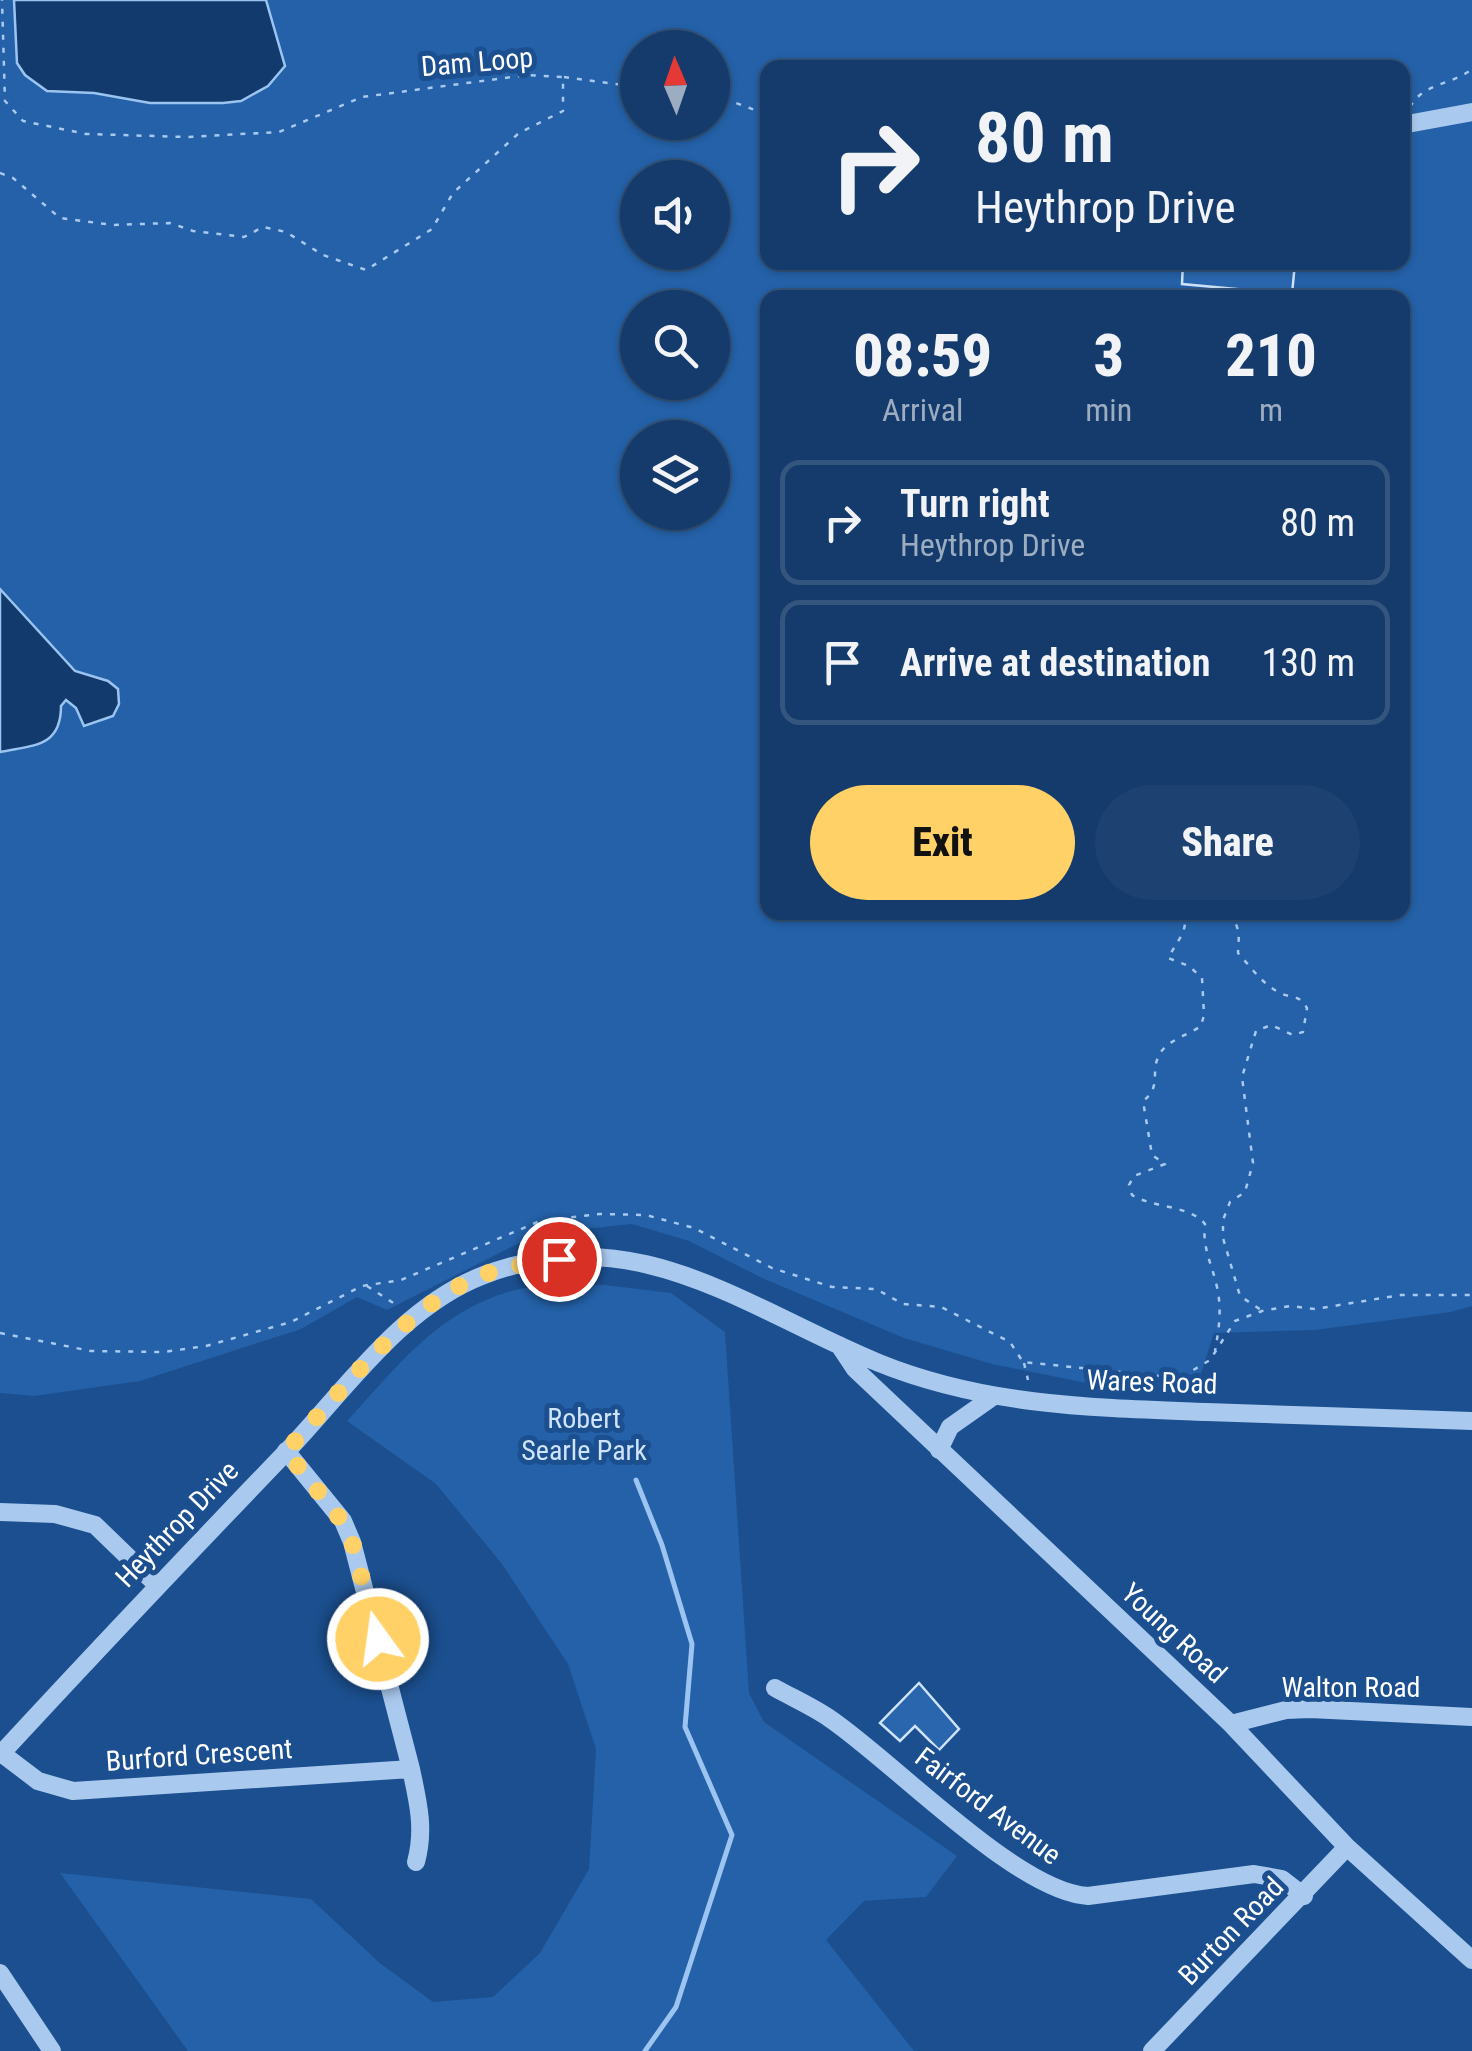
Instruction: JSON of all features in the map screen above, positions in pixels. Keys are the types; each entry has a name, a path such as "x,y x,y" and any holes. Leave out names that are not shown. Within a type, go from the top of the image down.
{"street":[{"path":"1410,124 1472,112"},
{"name":"Heythrop Drive","path":"1,1754 156,1584 414,1316 468,1282 507,1268 559,1259 663,1266 704,1280 839,1345"},
{"name":"Wares Road","path":"839,1345 916,1376 994,1396 1087,1407 1472,1421"},
{"name":"Young Road","path":"839,1345 855,1369 938,1450 1231,1724 1347,1847 1472,1960"},
{"path":"938,1450 950,1427 994,1396"},
{"path":"286,1451 342,1521 352,1542 411,1769 422,1839 416,1862"},
{"path":"0,1512 55,1514 96,1525 156,1584"},
{"name":"Fairford Avenue","path":"775,1688 829,1718 970,1832 1062,1892 1099,1894 1254,1874 1282,1879 1304,1896"},
{"name":"Walton Road","path":"1231,1724 1298,1710 1472,1717"},
{"name":"Burford Crescent","path":"1,1754 38,1781 73,1791 411,1769"},
{"name":"Burton Road","path":"1152,2051 1347,1847"},
{"path":"0,1973 52,2051"}],"path":[{"name":"Dam Loop","path":"0,173 13,178 60,218 113,225 170,223 193,231 244,237 262,228 286,232 323,255 366,270 432,229 453,194 519,133 563,112 563,76 527,75 362,97 279,132 188,138 86,134 23,122 5,101 2,0"},
{"path":"1410,108 1420,94 1462,78 1472,69"},
{"path":"563,76 620,84"},
{"path":"730,101 760,112"},
{"path":"1186,920 1168,958 1189,966 1202,978 1204,1015 1201,1026 1164,1047 1157,1058 1158,1080 1152,1094 1143,1101 1152,1155 1165,1164 1134,1176 1129,1185 1132,1195 1144,1203 1198,1216 1204,1224 1203,1240 1217,1284 1221,1318 1214,1352"},
{"path":"1235,920 1239,933 1238,953 1276,991 1303,1000 1308,1016 1303,1032 1292,1035 1265,1025 1256,1031 1242,1077 1253,1163 1246,1192 1230,1202 1223,1220 1223,1238 1240,1296 1262,1311"},
{"path":"366,1285 414,1316"}],"green space":[{"path":"0,0 1472,0 1472,1306 1315,1330 1214,1333 1195,1392 1116,1389 992,1364 904,1338 762,1278 689,1241 632,1224 537,1234 387,1310 357,1297 301,1329 140,1381 34,1396 0,1393"},
{"name":"Robert Searle Park","path":"605,1285 671,1293 725,1332 749,1693 764,1722 957,1856 926,1897 864,1901 826,1940 914,2051 188,2051 60,1873 311,1899 381,1964 433,2002 493,1997 540,1953 589,1869 596,1749 568,1664 502,1564 436,1484 347,1421 402,1361 461,1313 522,1288"}],"shaded area":[{"path":"14,0 266,0 285,66 268,86 241,101 223,103 150,103 94,93 47,91 25,75 17,63"},
{"path":"0,589 75,671 108,681 118,689 119,704 113,716 84,726 76,708 66,700 51,737 0,752"}],"building":[{"path":"1183,270 1294,270 1292,290 1182,284"},
{"path":"919,1683 959,1729 939,1750 915,1726 900,1741 880,1723"}],"waterway":[{"path":"636,1480 662,1545 692,1644 685,1727 732,1835 676,2007 645,2051"}],"route":[{"path":"378,1639 352,1542 342,1521 286,1451 414,1316 440,1297 507,1268 559,1259"}]}
